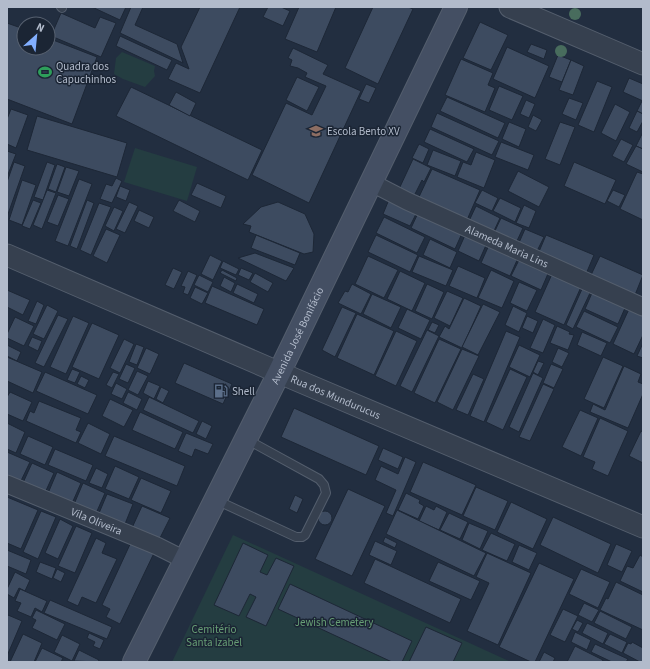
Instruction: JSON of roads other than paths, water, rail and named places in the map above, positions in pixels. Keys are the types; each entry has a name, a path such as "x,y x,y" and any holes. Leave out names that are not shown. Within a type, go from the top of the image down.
{"main road":[{"name":"Avenida José Bonifácio","path":"134,662 279,373 456,7"}],"street":[{"path":"510,7 643,64"},
{"name":"Alameda Maria Lins","path":"372,183 407,201 643,307"},
{"name":"Rua dos Mundurucus","path":"7,255 279,373 643,527"},
{"name":"Vila Oliveira","path":"7,484 157,546 185,560"}],"lane":[{"path":"215,500 296,537 302,537 305,535 326,493 324,485 320,479 246,439"}],"place":[{"name":"Quadra dos Capuchinhos","path":"45,72"},
{"name":"Escola Bento XV","path":"316,131"},
{"name":"Shell","path":"221,391"}],"park label":[{"name":"Jewish Cemetery","path":"334,622"},
{"name":"Cemitério Santa Izabel","path":"214,635"}]}
